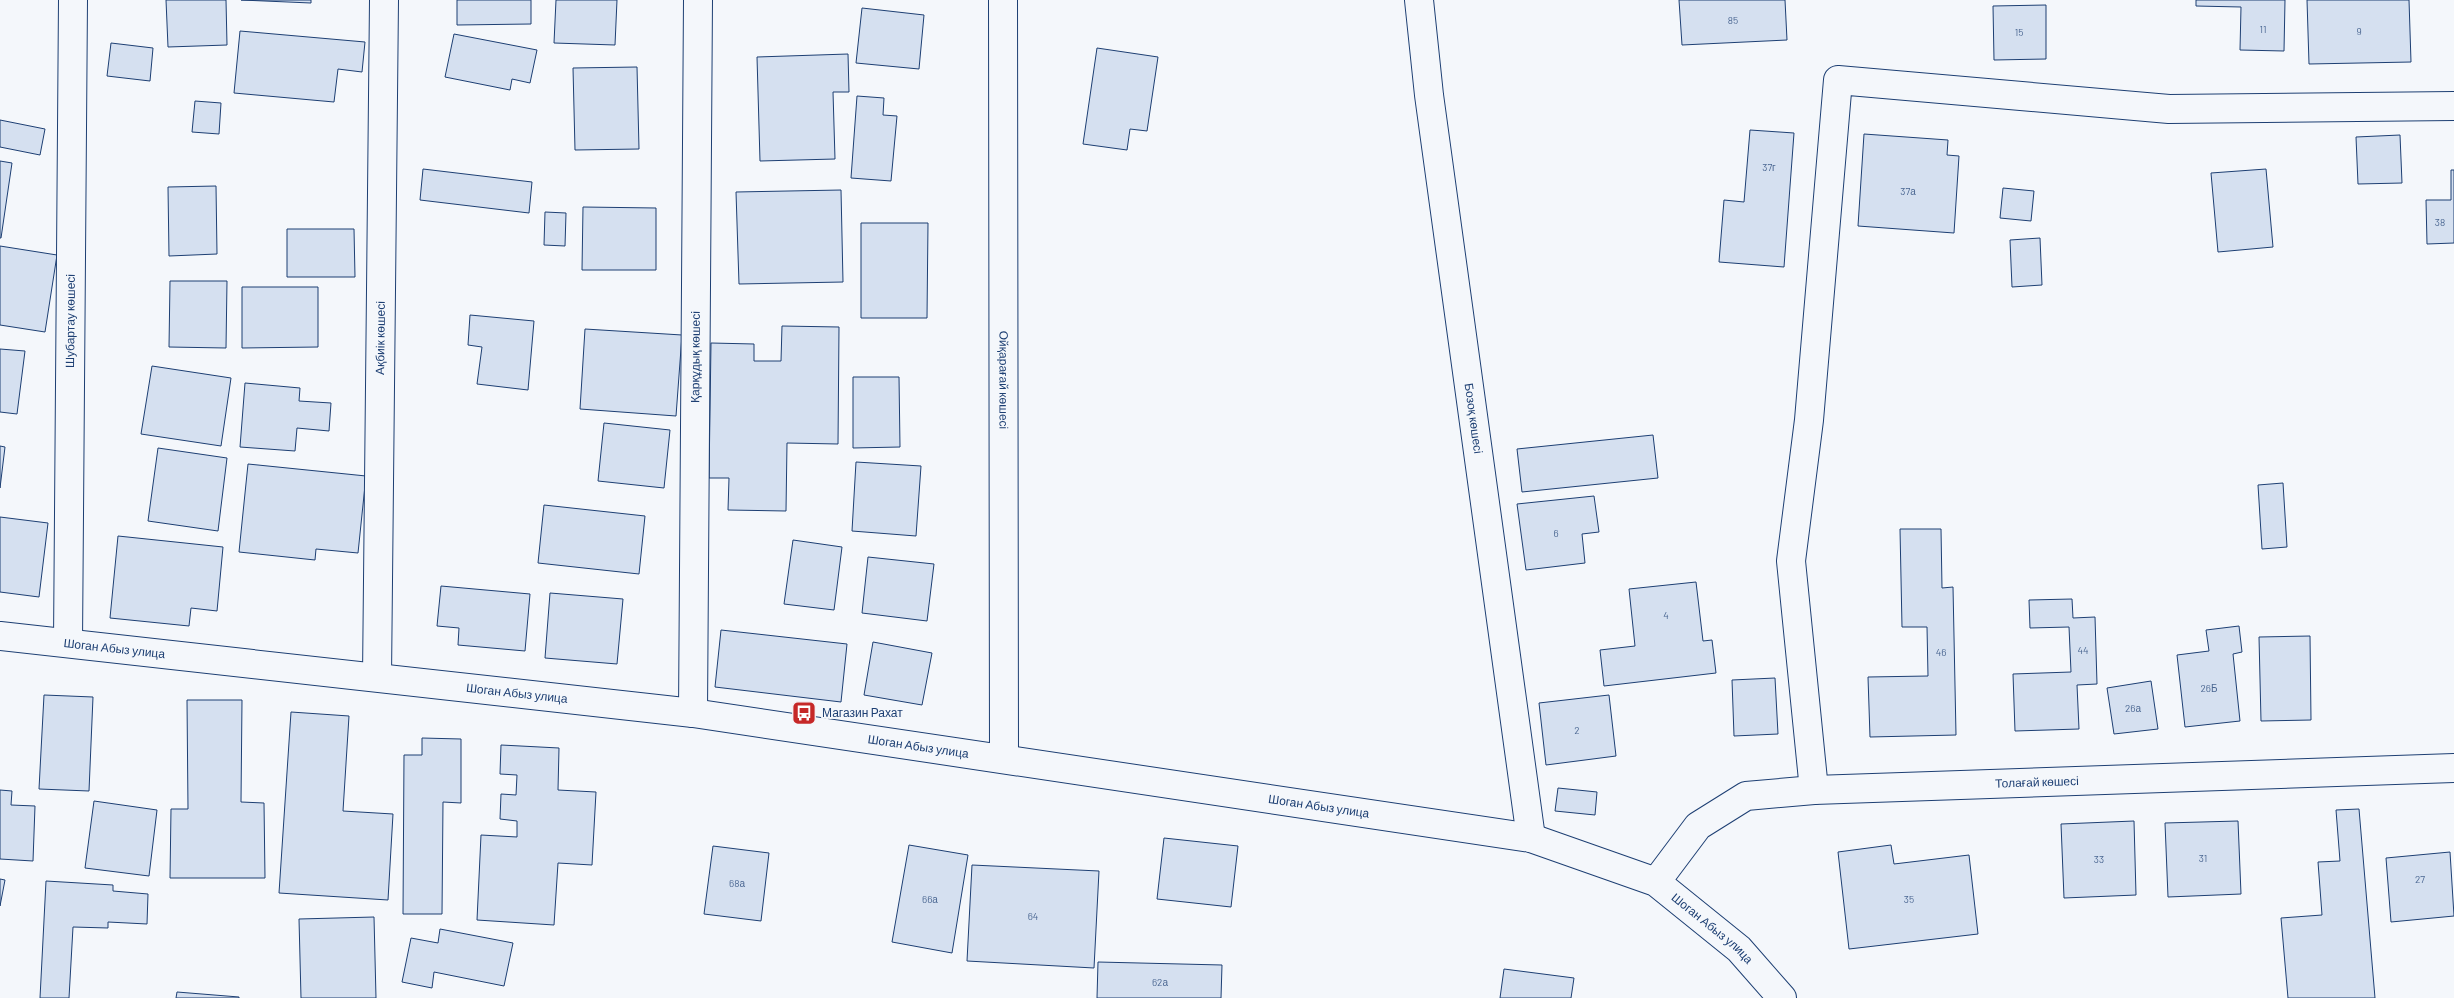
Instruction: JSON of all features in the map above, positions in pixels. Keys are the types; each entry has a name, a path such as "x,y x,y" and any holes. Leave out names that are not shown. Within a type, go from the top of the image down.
{"street":[{"name":"Шубартау көшесі","path":"68,642 73,0"},
{"name":"Ақбиік көшесі","path":"377,677 384,0"},
{"name":"Қарқұдық көшесі","path":"693,713 698,0"},
{"name":"Ойқарағай көшесі","path":"1003,0 1004,759"},
{"name":"Бозоқ көшесі","path":"1420,0 1429,95 1531,838"},
{"path":"1814,790 1791,562 1809,420 1838,80 2169,110 2454,106"},
{"name":"Шоган Абыз улица","path":"0,636 68,642 693,713 1531,838 1656,882 1739,949 1782,998"},
{"name":"Толағай көшесі","path":"1656,882 1698,826 1746,796 1814,790 2454,768"}],"building":[{"path":"166,0 226,0 227,45 168,47"},
{"path":"241,0 311,0 311,3"},
{"path":"457,0 531,0 531,24 457,25"},
{"path":"556,0 617,0 615,45 554,43"},
{"path":"1679,0 1785,0 1787,40 1682,45"},
{"path":"2196,0 2285,0 2284,51 2240,50 2241,7 2196,6"},
{"path":"2307,0 2409,0 2411,62 2309,64"},
{"path":"2046,5 2046,59 1994,60 1993,6"},
{"path":"862,8 924,15 919,69 856,63"},
{"path":"240,31 365,42 362,72 338,69 334,102 234,93"},
{"path":"454,34 537,50 530,83 512,79 510,90 445,77"},
{"path":"111,43 153,48 150,81 107,76"},
{"path":"1097,48 1158,57 1147,131 1130,129 1127,150 1083,144"},
{"path":"848,54 849,92 833,92 835,159 760,161 757,57"},
{"path":"637,67 639,149 575,150 573,68"},
{"path":"857,96 884,98 883,115 897,116 891,181 851,178"},
{"path":"195,101 221,103 219,134 192,132"},
{"path":"0,120 45,129 40,155 0,147"},
{"path":"1750,130 1794,133 1784,267 1719,262 1724,200 1744,202"},
{"path":"1864,134 1948,140 1947,155 1959,156 1954,233 1858,226"},
{"path":"2400,135 2402,183 2358,184 2356,137"},
{"path":"0,161 12,163 1,238 0,238"},
{"path":"423,169 532,182 529,213 420,200"},
{"path":"2266,169 2273,247 2218,252 2211,173"},
{"path":"2451,170 2454,170 2454,243 2427,244 2426,200 2451,200"},
{"path":"216,186 217,254 169,256 168,187"},
{"path":"2003,188 2034,191 2031,221 2000,218"},
{"path":"841,190 843,282 739,284 736,192"},
{"path":"583,207 656,208 656,270 582,270"},
{"path":"545,212 566,213 565,246 544,245"},
{"path":"861,223 928,223 927,318 861,318"},
{"path":"287,229 354,229 355,277 287,277"},
{"path":"2040,238 2042,285 2012,287 2010,240"},
{"path":"0,246 57,255 45,332 0,325"},
{"path":"170,281 227,281 226,348 169,347"},
{"path":"242,287 318,287 318,347 242,348"},
{"path":"470,315 534,321 528,390 477,384 482,347 468,345"},
{"path":"782,326 839,327 838,444 787,443 786,511 728,510 729,478 709,478 711,343 754,344 754,361 781,361"},
{"path":"585,329 682,335 676,416 580,409"},
{"path":"0,349 25,351 17,414 0,412"},
{"path":"152,366 231,378 221,446 141,434"},
{"path":"853,377 899,377 900,447 853,448"},
{"path":"245,383 300,388 299,401 331,403 329,431 297,428 295,451 240,447"},
{"path":"604,423 670,430 664,488 598,481"},
{"path":"1653,435 1658,478 1522,492 1517,449"},
{"path":"0,446 5,447 0,488"},
{"path":"158,448 227,458 218,531 148,521"},
{"path":"856,462 921,466 916,536 852,531"},
{"path":"248,464 366,476 358,553 316,549 315,560 239,552"},
{"path":"2283,483 2287,547 2262,549 2258,485"},
{"path":"1594,496 1599,532 1582,534 1585,563 1526,570 1517,504"},
{"path":"544,505 645,516 639,574 538,563"},
{"path":"0,517 48,523 39,597 0,592"},
{"path":"1900,529 1941,529 1942,588 1953,587 1956,735 1870,737 1868,677 1928,676 1927,627 1902,627"},
{"path":"118,536 223,547 217,611 191,608 189,626 110,618"},
{"path":"793,540 842,547 834,610 784,604"},
{"path":"868,557 934,564 927,621 862,613"},
{"path":"1696,582 1703,641 1712,640 1716,673 1604,686 1600,650 1635,646 1629,589"},
{"path":"441,586 530,594 525,651 458,645 459,628 437,626"},
{"path":"550,593 623,599 617,664 545,658"},
{"path":"2072,599 2073,618 2095,617 2097,684 2077,685 2079,729 2015,731 2013,674 2071,672 2069,627 2030,628 2029,600"},
{"path":"2239,626 2242,652 2233,654 2240,721 2185,727 2177,655 2209,651 2206,630"},
{"path":"721,630 847,644 841,702 715,687"},
{"path":"2310,636 2311,720 2261,721 2259,637"},
{"path":"873,642 932,653 922,705 864,695"},
{"path":"1775,678 1778,734 1734,736 1732,680"},
{"path":"2151,681 2158,729 2114,734 2107,688"},
{"path":"44,695 93,697 89,791 39,789"},
{"path":"1609,695 1616,756 1546,765 1539,703"},
{"path":"187,700 242,700 241,802 264,803 265,878 170,878 171,809 188,809"},
{"path":"291,712 349,716 343,811 393,814 388,900 279,893"},
{"path":"422,738 461,739 461,803 443,802 442,914 403,914 404,755 422,755"},
{"path":"501,745 559,748 558,790 596,792 592,865 558,863 554,925 477,920 481,835 517,837 517,821 500,819 501,794 516,795 517,775 500,774"},
{"path":"1558,788 1597,792 1595,815 1555,811"},
{"path":"0,790 12,791 11,805 35,806 33,861 0,859"},
{"path":"94,801 157,810 149,876 85,868"},
{"path":"2359,809 2375,998 2288,998 2281,918 2322,915 2318,862 2340,861 2336,810"},
{"path":"2134,821 2136,895 2064,898 2061,824"},
{"path":"2238,821 2241,894 2168,897 2165,823"},
{"path":"1164,838 1238,846 1231,907 1157,899"},
{"path":"909,845 968,855 952,953 892,942"},
{"path":"1891,845 1894,864 1969,855 1978,934 1849,949 1838,852"},
{"path":"713,846 769,853 761,921 704,914"},
{"path":"2450,852 2454,916 2391,922 2386,858"},
{"path":"972,865 1099,871 1094,968 967,961"},
{"path":"0,879 5,880 0,906"},
{"path":"46,881 113,885 113,891 148,894 147,924 108,922 108,928 73,927 69,998 40,998"},
{"path":"374,917 376,998 301,998 299,919"},
{"path":"440,929 513,943 504,986 434,972 432,988 402,982 411,938 438,943"},
{"path":"1098,962 1222,965 1221,998 1097,998"},
{"path":"1504,969 1574,978 1571,998 1500,998"},
{"path":"177,992 239,997 239,998 176,998"}],"place":[{"name":"Магазин Рахат","path":"804,713"}]}
